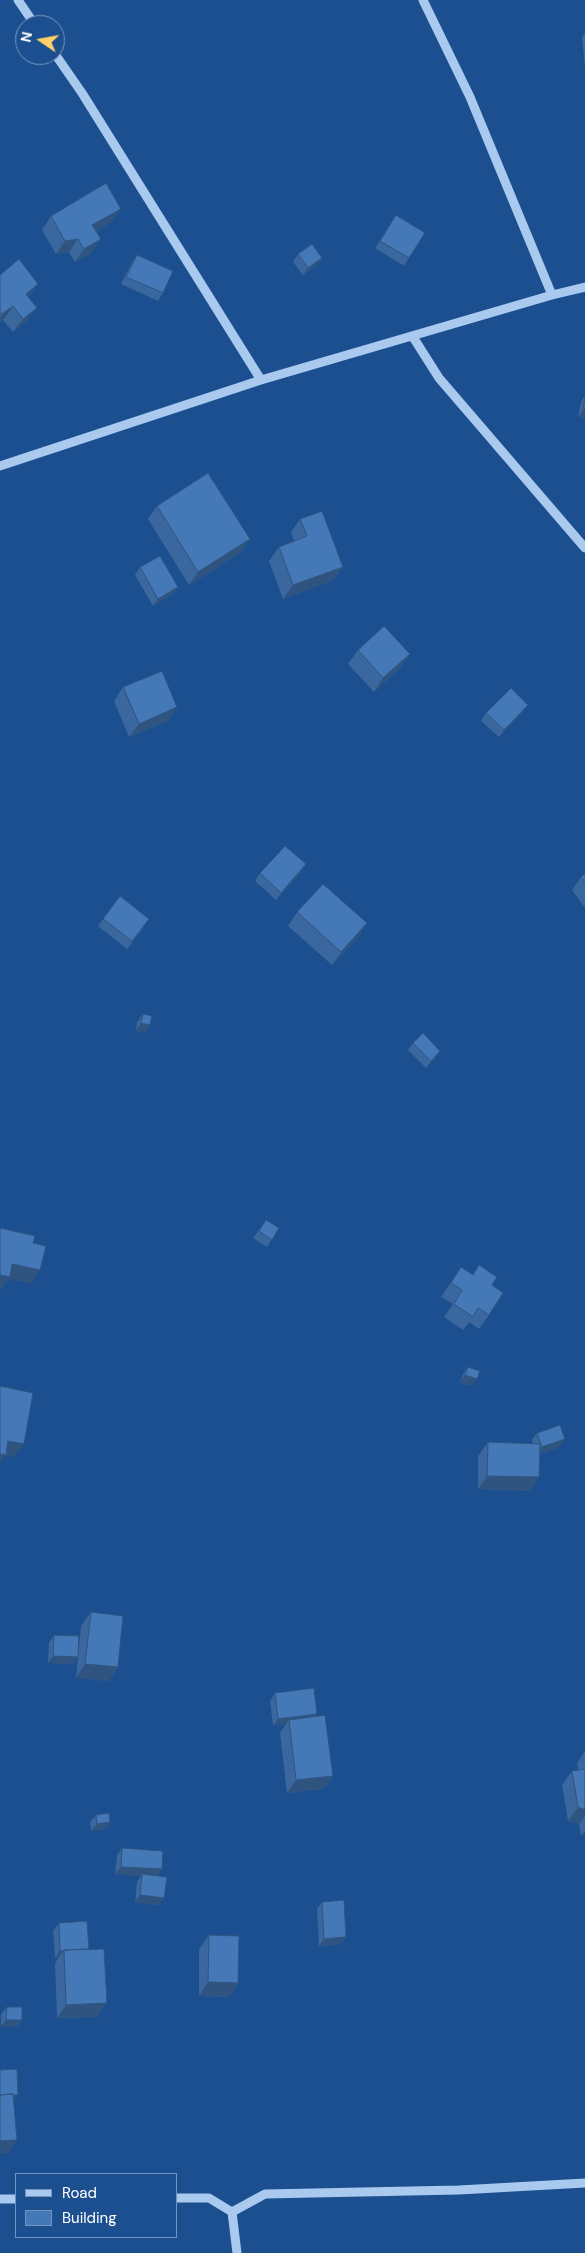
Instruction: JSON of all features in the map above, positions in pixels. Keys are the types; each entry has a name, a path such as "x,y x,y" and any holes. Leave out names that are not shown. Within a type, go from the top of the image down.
{"street":[{"path":"18,0 28,15"},
{"path":"423,0 470,97 552,295"},
{"path":"62,65 261,380"},
{"path":"0,466 261,380 585,287"},
{"path":"413,337 439,378 585,548"},
{"path":"232,2212 265,2194 459,2190 585,2183"},
{"path":"178,2198 209,2198 232,2212"},
{"path":"0,2199 15,2199"},
{"path":"232,2212 237,2253"}],"building":[{"path":"106,183 121,209 92,225 101,239 84,249 78,239 65,241 51,216"},
{"path":"396,215 425,233 409,258 380,241"},
{"path":"312,244 322,258 308,268 298,254"},
{"path":"137,255 173,271 163,293 126,277"},
{"path":"19,259 38,284 26,294 37,308 23,319 13,306 2,314 0,312 0,275"},
{"path":"208,473 250,539 198,572 157,506"},
{"path":"322,511 343,567 293,585 279,547 307,536 300,519"},
{"path":"160,556 178,587 158,599 140,567"},
{"path":"384,626 410,654 383,678 358,650"},
{"path":"162,671 177,707 139,724 123,687"},
{"path":"511,688 528,705 504,730 486,713"},
{"path":"285,846 306,864 281,893 260,873"},
{"path":"585,874 585,882 581,877"},
{"path":"323,884 367,923 341,952 297,912"},
{"path":"120,896 149,919 132,941 103,919"},
{"path":"143,1014 152,1016 150,1025 141,1023"},
{"path":"423,1033 440,1051 431,1061 413,1043"},
{"path":"266,1220 279,1228 272,1240 259,1231"},
{"path":"0,1228 35,1236 33,1243 46,1246 40,1270 12,1264 10,1277 0,1275"},
{"path":"479,1265 497,1277 492,1285 503,1293 489,1315 478,1308 473,1317 454,1304 462,1290 451,1283 461,1267 473,1275"},
{"path":"468,1367 480,1371 477,1379 465,1375"},
{"path":"0,1386 33,1393 24,1444 8,1441 6,1455 0,1454"},
{"path":"560,1425 565,1439 542,1447 537,1433"},
{"path":"488,1442 540,1444 539,1477 487,1476"},
{"path":"91,1612 123,1616 118,1667 85,1664"},
{"path":"54,1635 79,1636 78,1657 53,1656"},
{"path":"314,1688 317,1714 278,1719 275,1693"},
{"path":"325,1715 333,1776 296,1780 289,1720"},
{"path":"585,1769 585,1810 578,1807 572,1771"},
{"path":"109,1813 110,1822 97,1824 96,1815"},
{"path":"122,1848 163,1851 162,1869 121,1867"},
{"path":"142,1874 167,1877 164,1898 140,1895"},
{"path":"344,1900 346,1937 324,1939 322,1902"},
{"path":"87,1921 89,1949 60,1951 59,1923"},
{"path":"209,1935 239,1936 238,1983 208,1982"},
{"path":"104,1949 107,2003 66,2005 64,1950"},
{"path":"7,2007 22,2007 22,2020 6,2020"},
{"path":"17,2069 18,2095 0,2095 0,2070"},
{"path":"13,2094 17,2140 0,2141 0,2095"}]}
